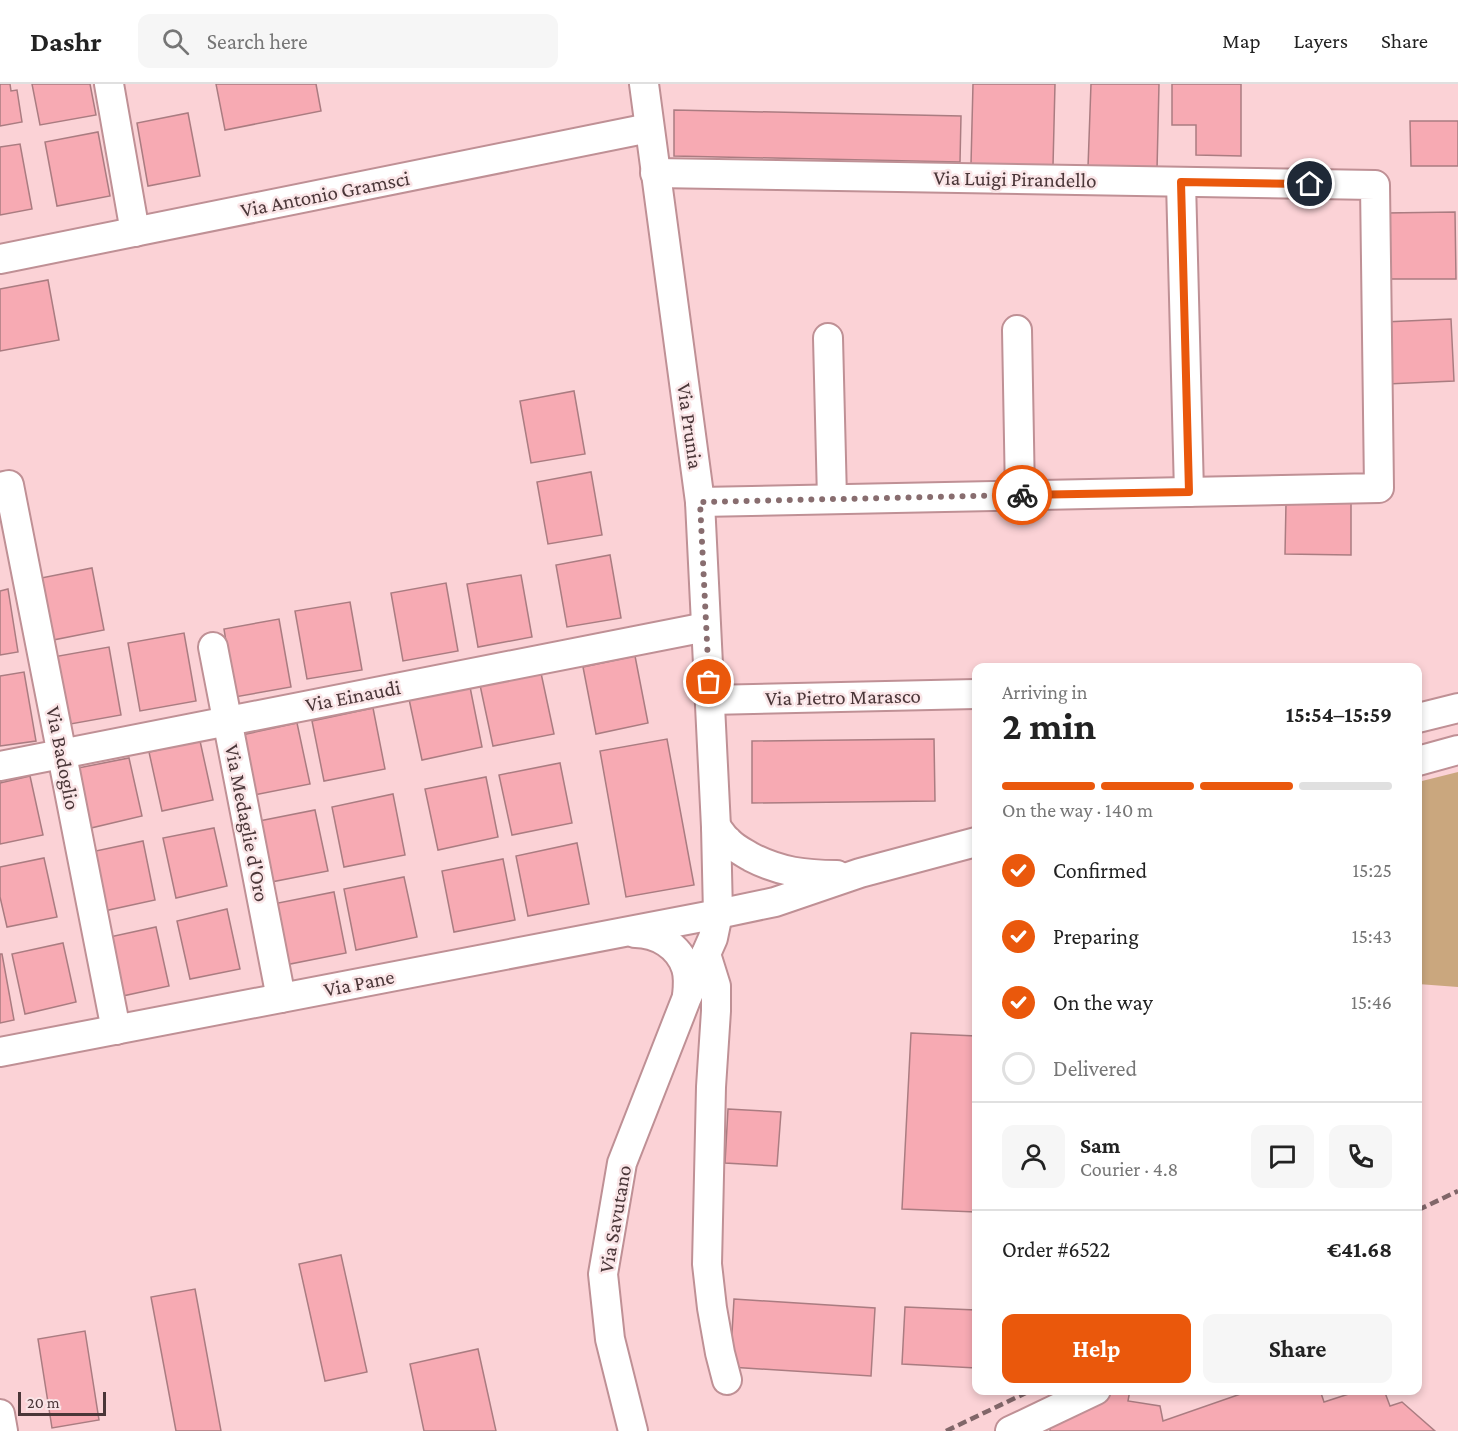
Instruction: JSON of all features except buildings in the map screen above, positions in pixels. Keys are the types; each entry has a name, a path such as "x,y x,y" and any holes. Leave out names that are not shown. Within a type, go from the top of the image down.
{"street":[{"path":"109,84 135,232"},
{"name":"Via Prunia","path":"644,84 700,502 718,914 713,938 706,954"},
{"name":"Via Antonio Gramsci","path":"0,259 649,128"},
{"name":"Via Luigi Pirandello","path":"655,173 1375,185 1379,488 1189,492"},
{"path":"700,502 1189,492 1181,182"},
{"path":"1017,330 1020,495"},
{"path":"828,338 832,499"},
{"name":"Via Badoglio","path":"5,486 62,754 116,1030"},
{"name":"Via Einaudi","path":"0,766 706,627"},
{"name":"Via Medaglie d'Oro","path":"213,647 280,998"},
{"name":"Via Pietro Marasco","path":"710,700 972,694"},
{"path":"1422,717 1458,708"},
{"path":"1422,760 1458,750"},
{"path":"716,827 728,842 763,863 790,872 812,875 860,873 972,843"},
{"name":"Via Pane","path":"0,1052 718,914 775,902 860,873"},
{"path":"621,933 650,935 672,946 686,968 688,980 684,1006"},
{"path":"706,954 716,986 707,1264 714,1319 727,1380"},
{"name":"Via Savutano","path":"633,1431 610,1340 603,1274 622,1163 706,954"},
{"path":"1010,1431 1086,1395"},
{"path":"0,1414 3,1431"}],"shaded area":[{"path":"1458,772 1458,987 1422,984 1422,781"}],"railway":[{"path":"1422,1208 1458,1191"},
{"path":"946,1431 1022,1395"}],"way so far":[{"path":"709,682 700,502 1022,495"}],"route":[{"path":"1022,495 1189,492 1181,182 1310,184"}]}
